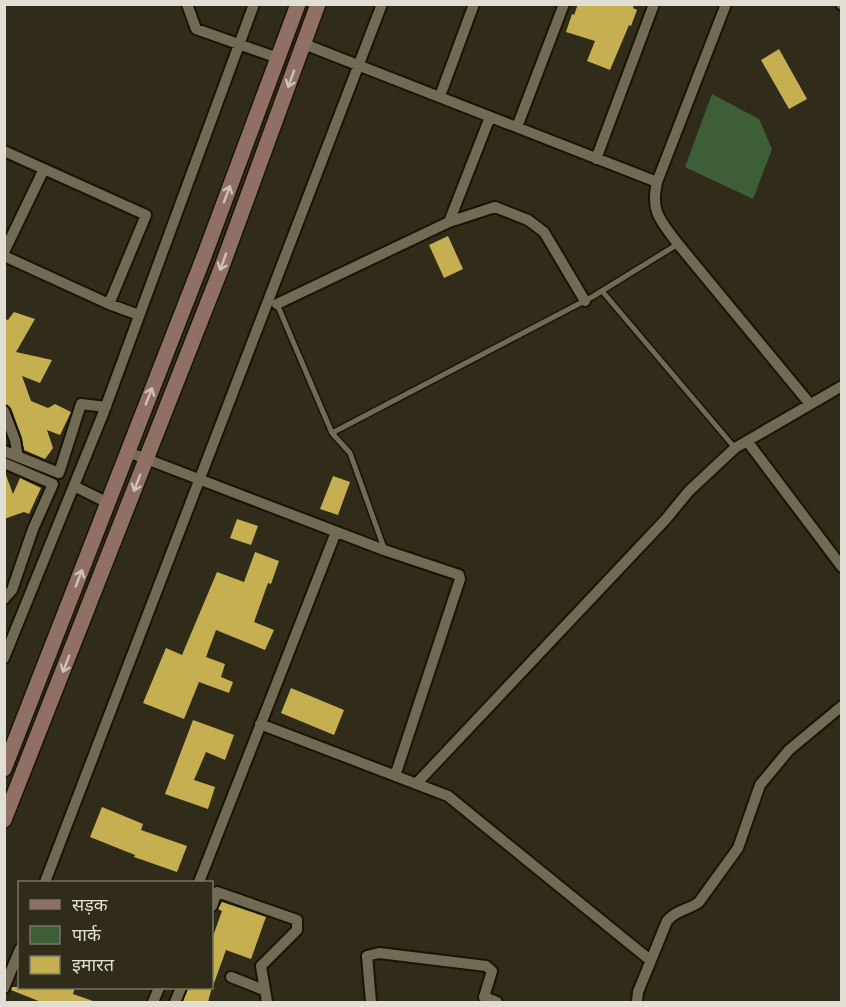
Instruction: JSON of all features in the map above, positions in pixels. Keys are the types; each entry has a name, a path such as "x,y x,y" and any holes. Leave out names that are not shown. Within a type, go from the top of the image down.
{"street":[{"path":"187,4 196,29 278,58"},
{"path":"4,658 106,406 254,4"},
{"path":"4,769 203,259 298,4"},
{"path":"4,820 221,269 318,4"},
{"path":"45,881 382,4"},
{"path":"440,96 474,4"},
{"path":"517,127 564,4"},
{"path":"596,159 654,4"},
{"path":"726,4 657,182 653,198 656,212 678,244 810,404"},
{"path":"304,44 657,182"},
{"path":"449,222 490,117"},
{"path":"4,151 146,215 109,304"},
{"path":"4,252 44,169"},
{"path":"277,304 449,222 495,207 528,220 544,232 585,301"},
{"path":"4,256 109,304 139,315"},
{"path":"416,784 658,528 690,491 735,448 842,386"},
{"path":"4,451 59,473 81,404 106,406"},
{"path":"4,411 15,440 18,457"},
{"path":"747,441 842,567"},
{"path":"128,452 384,550 456,574 460,579 395,776"},
{"path":"4,463 53,484 33,529 12,590 4,599"},
{"path":"74,486 108,503"},
{"path":"33,529 54,536"},
{"path":"199,881 336,532"},
{"path":"24,557 42,564"},
{"path":"637,1002 638,992 667,921 675,912 691,908 699,902 738,848 760,786 789,750 842,706"},
{"path":"260,724 448,796 650,960"},
{"path":"214,891 297,920 297,930 261,966 267,1002"},
{"path":"372,1002 367,956 379,953 486,966 492,971 484,997 497,1002"},
{"path":"4,988 18,954"},
{"path":"231,977 264,990"}],"lane":[{"path":"332,433 585,301 678,244"},
{"path":"602,291 735,448"},
{"path":"272,292 332,433 350,453 384,550"}],"green space":[{"path":"712,94 759,119 772,149 753,199 685,167"}],"building":[{"path":"578,4 634,4 633,8 637,10 610,70 587,61 595,41 566,32"},
{"path":"779,49 807,99 789,109 761,60"},
{"path":"448,236 463,269 444,278 429,245"},
{"path":"14,312 35,319 16,352 52,360 40,383 22,376 31,401 48,408 55,404 71,412 60,435 47,430 53,448 45,459 24,450 11,408 4,404 4,319 8,320"},
{"path":"4,475 6,475 13,494 20,478 41,488 29,514 24,512 4,519"},
{"path":"333,476 350,482 338,515 320,509"},
{"path":"237,519 258,526 251,545 230,538"},
{"path":"255,552 279,561 271,584 268,583 254,622 274,630 265,650 216,630 206,657 225,664 221,677 233,682 229,693 199,682 184,719 143,703 166,648 182,655 217,572 244,582"},
{"path":"291,688 344,710 334,735 281,713"},
{"path":"193,720 234,735 225,760 206,752 194,780 215,787 208,809 165,794"},
{"path":"102,807 143,824 141,830 187,846 177,872 134,857 135,855 90,837"},
{"path":"222,902 266,917 251,959 226,950 213,986 213,936 222,911 218,909"},
{"path":"12,987 18,987 18,989 74,989 73,994 93,1002 41,1002 11,990"},
{"path":"187,989 211,989 208,1002 183,1002"}]}
